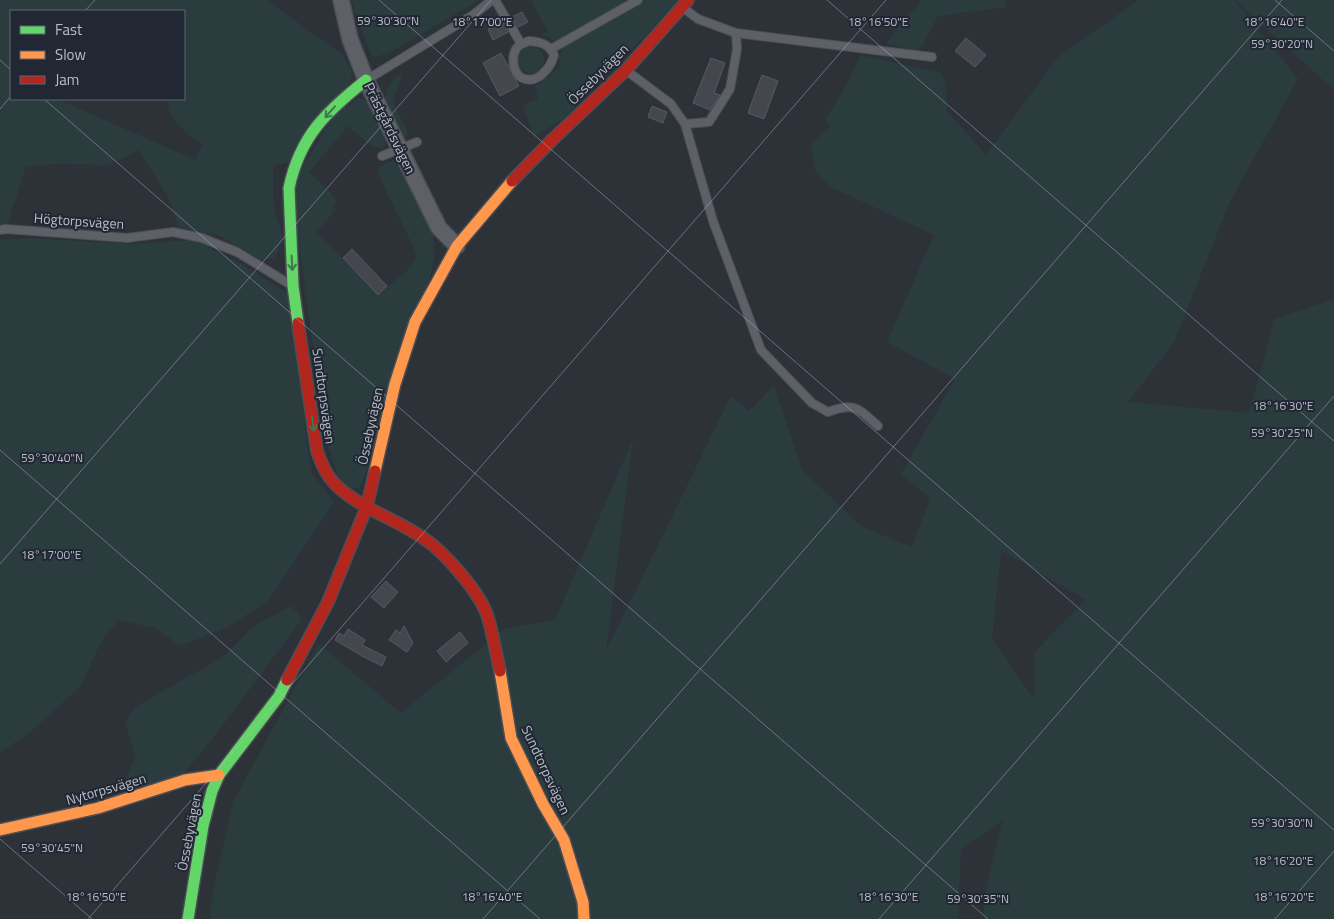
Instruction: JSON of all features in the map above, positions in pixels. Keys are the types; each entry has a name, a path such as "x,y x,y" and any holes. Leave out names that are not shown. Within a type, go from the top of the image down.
{"street":[{"name":"Prästgårdsvägen","path":"340,0 350,39 366,80 439,228 457,246"},
{"name":"Össebyvägen","path":"188,919 193,900 203,825 213,786 219,775 279,696 328,602 367,506 395,384 415,322 457,246 511,182 626,70 685,3"},
{"name":"Sundtorpsvägen","path":"366,80 332,108 306,143 291,176 288,202 293,286 317,451 334,483 349,496 425,539 448,558 486,612 502,682 512,738 543,804 564,840 582,902 584,919"},
{"name":"Nytorpsvägen","path":"0,830 42,822 128,799 204,775 219,775"}],"lane":[{"path":"366,80 473,15 493,0 507,20"},
{"path":"551,49 638,0"},
{"path":"685,3 698,19 736,33 932,57"},
{"path":"513,30 520,44"},
{"path":"685,124 709,122 730,89 737,49 736,33"},
{"path":"529,41 542,42 551,49 554,55 551,64 542,75 529,79 522,78 515,71 513,60 520,44 529,41"},
{"path":"626,70 671,104 685,124 713,221 761,350 812,403 828,412 844,406 858,408 878,426"},
{"path":"382,156 417,142"},
{"name":"Högtorpsvägen","path":"0,230 127,238 173,232 202,238 237,252 293,286"}],"shaded area":[{"path":"0,0 266,0 343,55 352,72 351,81 287,163 274,165 273,191 275,214 283,238 275,258 261,260 218,235 192,231 178,226 169,199 139,150 110,165 57,164 26,167 6,229 0,230"},
{"path":"351,0 479,0 391,52 372,58"},
{"path":"531,0 680,0 562,120 534,136 523,105 538,99 535,86 560,66 559,57 564,46 561,38 554,41 542,34 548,30"},
{"path":"922,0 1004,0 1006,7 938,16 924,43 917,51 886,43"},
{"path":"1139,0 1234,0 1298,79 1230,201 1174,342 1128,402 1249,413 1275,319 1334,299 1334,919 984,919 984,898 1003,820 961,850 958,919 210,919 214,886 234,800 319,644 401,713 504,629 555,620 633,439 606,651 731,396 749,411 774,385 802,470 862,527 912,547 930,498 901,474 955,379 887,342 934,235 831,187 815,170 811,144 830,126 825,120 849,81 860,55 941,73 946,83 947,111 986,155 1058,57","holes":["1001,550 1086,600 1034,653 1034,699 992,639"]},
{"path":"1235,0 1334,0 1334,90"},
{"path":"531,47 540,51 544,60 540,69 531,73 522,69 518,60 522,51"},
{"path":"401,73 403,77 395,94 394,104 405,124 407,137 400,139 388,113 385,96 387,88"},
{"path":"358,98 368,100 386,141 384,148 374,147 348,126 309,172 337,201 333,206 336,210 316,232 378,295 400,277 410,267 417,255 378,174 381,167 386,163 397,162 400,163 433,235 434,254 432,271 361,486 351,490 338,476 326,441 296,221 294,181 333,117"},
{"path":"26,238 132,244 195,240 245,266 291,296 311,472 334,502 268,601 226,628 180,646 155,628 118,620 99,646 81,686 28,734 0,752 0,240"},
{"path":"291,606 302,619 217,733 179,779 142,786 126,780 135,755 125,722 135,707 223,657 254,626"}],"building":[{"path":"522,12 528,22 518,27 511,25 508,28 508,32 493,40 488,29 502,22 505,25 509,25 512,22 512,17"},
{"path":"966,38 986,55 975,67 955,51"},
{"path":"501,53 519,86 500,96 483,63"},
{"path":"711,58 725,63 714,93 720,95 710,110 693,103"},
{"path":"762,75 778,81 764,119 748,113"},
{"path":"652,106 667,112 663,123 648,117"},
{"path":"352,249 387,286 378,295 343,258"},
{"path":"386,581 398,592 384,608 371,597"},
{"path":"404,626 413,643 407,652 389,640 396,630 400,633"},
{"path":"348,629 365,640 362,645 386,657 382,666 335,640 339,633 344,636"},
{"path":"460,632 468,643 446,662 437,651"}],"traffic: fast":[{"path":"298,323 293,286 289,188 294,170 300,154 317,126 339,103 366,80"},
{"path":"188,919 203,826 212,791 219,775 279,696 287,680"}],"traffic: slow":[{"path":"375,471 395,384 415,322 457,246 512,181"},
{"path":"500,671 511,738 543,804 564,840 583,902 584,919"},
{"path":"0,830 98,808 185,780 219,775"}],"traffic: jam":[{"path":"512,181 626,70 688,0"},
{"path":"298,323 317,451 326,473 345,493 426,540 460,573 476,593 486,612 500,671"},
{"path":"287,680 328,602 367,506 375,471"}]}
